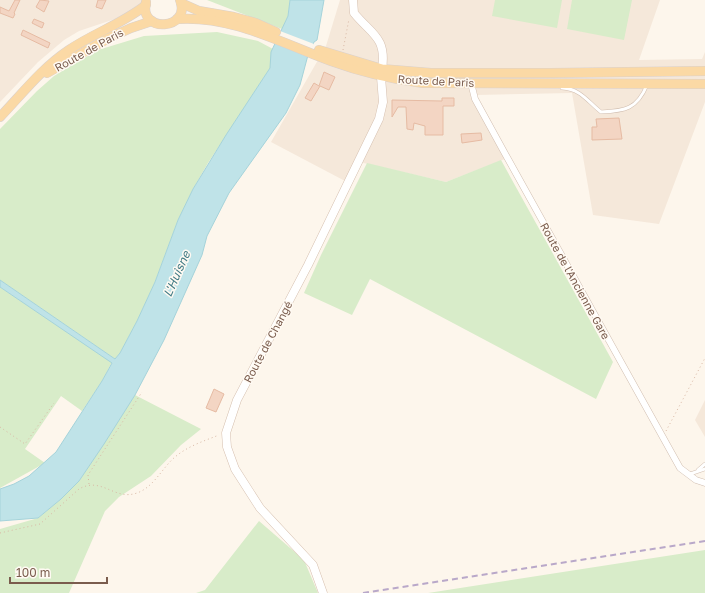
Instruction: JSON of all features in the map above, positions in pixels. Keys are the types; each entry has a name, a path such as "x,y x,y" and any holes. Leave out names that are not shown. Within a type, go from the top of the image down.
{"main road":[{"path":"177,19 181,8 180,1"},
{"name":"Route de Paris","path":"180,1 199,11 256,24 275,35"},
{"path":"146,3 147,15 152,21"},
{"name":"Route de Paris","path":"0,117 48,65 68,50 108,28 130,18 146,3"},
{"name":"Route de Paris","path":"29,86 68,60 131,28 152,21 161,25 167,25 177,19 193,18 244,27 275,35 317,52 382,73 423,83 705,84"},
{"name":"Route de Paris","path":"317,52 341,57 382,73 705,70"}],"street":[{"name":"Route de Changé","path":"323,592 313,565 260,508 235,469 227,447 226,433 237,400 308,265 379,118 383,102 382,44 374,32 354,13 353,4"},
{"name":"Route de l'Ancienne Gare","path":"471,83 475,99 499,144 680,468 688,475"},
{"path":"688,475 705,483"}],"lane":[{"path":"537,83 545,86 570,88 588,98 601,112 620,111 634,106 648,84"},
{"path":"697,471 705,464"},
{"path":"688,475 705,469"}],"path":[{"path":"341,57 353,4"},
{"path":"663,437 705,358"},
{"path":"90,485 88,475 142,392"},
{"path":"0,427 25,444 54,403"},
{"path":"0,532 40,524 79,489 90,485 94,484 127,496 140,492 157,478 174,457 189,447 226,433"}],"shaded area":[{"path":"0,0 143,0 139,7 124,16 79,31 64,40 38,62 0,102"},
{"path":"340,0 660,0 639,60 702,59 705,52 705,102 659,224 593,215 572,93 476,95 510,157 446,182 355,161 345,181 271,142 326,46"},
{"path":"705,400 705,437 695,420"}],"green space":[{"path":"207,0 290,0 288,16 282,29"},
{"path":"495,0 562,0 557,28 492,16"},
{"path":"572,0 632,0 624,40 567,29"},
{"path":"217,32 258,41 273,49 270,68 208,163 193,189 178,220 155,282 137,321 120,353 115,359 0,280 0,129 37,91 54,76 98,50 144,36"},
{"path":"501,160 613,362 596,399 370,279 352,315 304,293 321,255 367,163 446,182"},
{"path":"0,287 112,362 102,381 82,411 61,396 25,449 45,463 0,488"},
{"path":"135,395 201,429 181,445 151,476 119,497 105,511 69,593 0,593 0,529 38,518 61,499 79,481"},
{"path":"259,521 304,560 318,593 196,593 205,590"},
{"path":"705,550 705,593 428,593"}],"water":[{"name":"L'Huisne","path":"290,0 324,0 317,40 314,42 308,55 300,85 286,113 229,193 207,236 202,255 164,340 135,395 79,481 61,499 38,518 0,521 0,489 29,476 56,452 112,363 0,287 0,280 115,359 120,353 137,321 155,282 178,220 193,189 270,68 271,52 288,16"}],"pier":[{"path":"280,31 314,44 309,56 276,43"}],"building":[{"path":"15,0 20,0 13,18 0,13 0,7 9,11"},
{"path":"40,0 49,1 44,12 36,7"},
{"path":"98,0 106,0 102,9 96,7"},
{"path":"34,19 44,23 42,28 32,23"},
{"path":"23,30 50,43 48,48 21,35"},
{"path":"324,72 335,77 329,90 320,86 311,101 305,98 314,83 319,86"},
{"path":"442,98 454,98 454,106 443,106 443,135 425,135 425,126 414,123 413,130 407,129 406,107 398,107 392,117 392,100 442,101"},
{"path":"619,118 622,139 592,140 592,127 597,127 596,119"},
{"path":"481,133 482,140 462,143 461,134"},
{"path":"214,389 224,394 216,412 206,408"}],"railway":[{"path":"363,593 705,541"}]}
